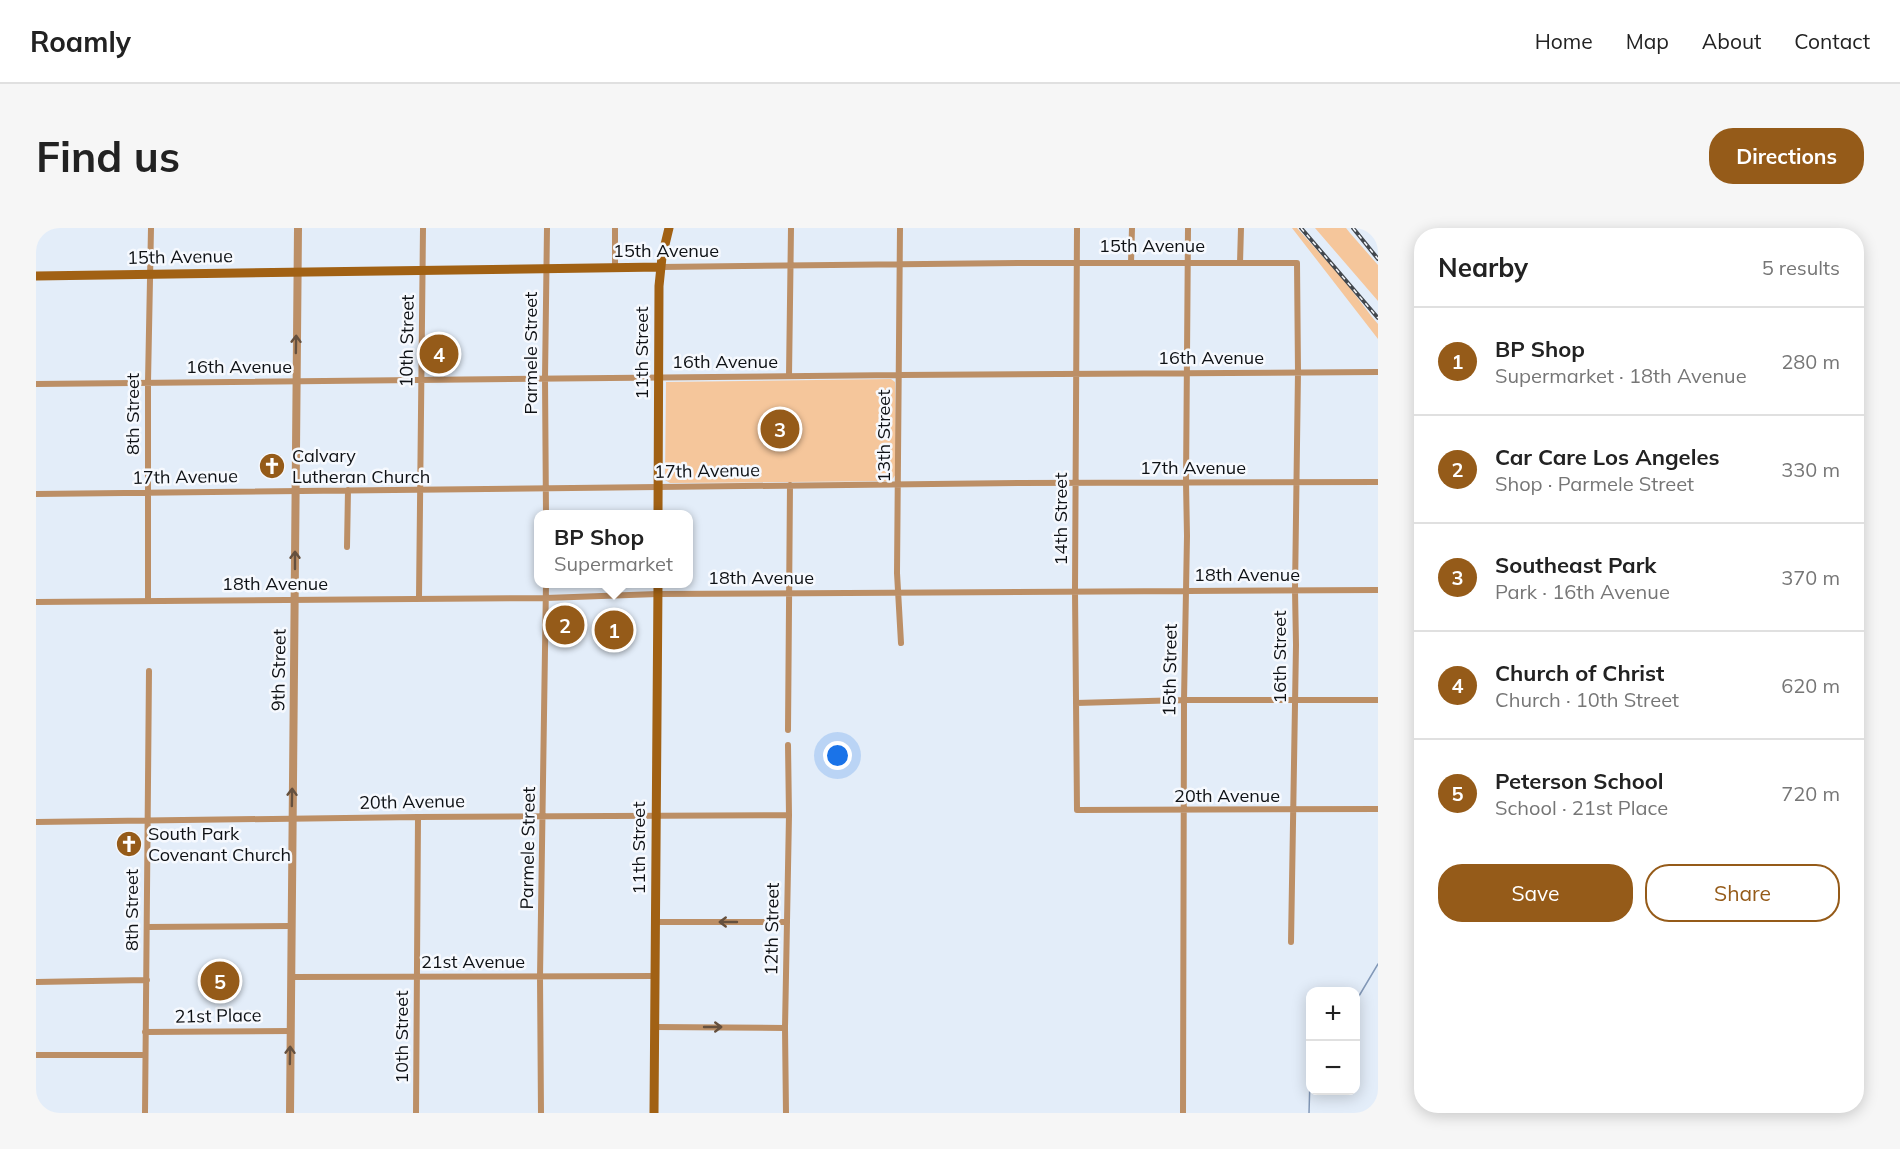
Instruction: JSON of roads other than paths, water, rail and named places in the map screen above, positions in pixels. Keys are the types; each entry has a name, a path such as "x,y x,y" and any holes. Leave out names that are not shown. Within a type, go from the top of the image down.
{"main road":[{"name":"11th Street","path":"658,510 659,286 669,228"},
{"name":"15th Avenue","path":"36,276 661,267"},
{"name":"11th Street","path":"654,1113 658,588"}],"street":[{"name":"8th Street","path":"148,600 151,228"},
{"name":"9th Street","path":"290,1113 298,228"},
{"name":"10th Street","path":"419,598 423,228"},
{"name":"Parmele Street","path":"546,510 547,228"},
{"path":"615,228 615,267"},
{"path":"789,376 791,228"},
{"name":"13th Street","path":"900,228 898,592 901,643"},
{"name":"14th Street","path":"1077,228 1077,810"},
{"path":"1131,263 1132,228"},
{"name":"15th Street","path":"1183,1113 1188,228"},
{"path":"1240,263 1241,228"},
{"name":"15th Avenue","path":"661,267 1297,263"},
{"name":"16th Street","path":"1291,942 1296,645 1297,263"},
{"name":"16th Avenue","path":"36,384 1378,372"},
{"name":"17th Avenue","path":"36,494 898,484 1378,482"},
{"path":"788,730 790,485"},
{"path":"347,547 348,490"},
{"name":"Parmele Street","path":"541,1113 540,977 546,588"},
{"name":"18th Avenue","path":"36,602 546,598 657,594 1378,590"},
{"name":"8th Street","path":"145,1113 149,671"},
{"path":"1076,703 1184,700 1378,700"},
{"name":"12th Street","path":"786,1113 788,745"},
{"name":"20th Avenue","path":"1077,810 1378,809"},
{"name":"20th Avenue","path":"36,822 789,815"},
{"name":"10th Street","path":"416,1113 418,817"},
{"path":"655,922 787,922"},
{"path":"147,927 291,926"},
{"name":"21st Avenue","path":"291,977 655,976"},
{"path":"36,982 147,980"},
{"path":"655,1027 785,1028"},
{"name":"21st Place","path":"146,1032 291,1031"},
{"path":"36,1055 145,1055"}],"waterway":[{"path":"1360,994 1378,964"},
{"path":"1309,1113 1310,1095"}],"railway":[{"path":"1301,228 1378,318"},
{"path":"1353,228 1378,259"}],"place":[{"name":"Church of Christ","path":"439,354"},
{"name":"Southeast Park","path":"780,429"},
{"name":"Calvary Lutheran Church","path":"272,466"},
{"name":"Car Care Los Angeles","path":"565,625"},
{"name":"BP Shop","path":"614,630"},
{"name":"South Park Covenant Church","path":"129,844"},
{"name":"Peterson School","path":"220,981"}]}
